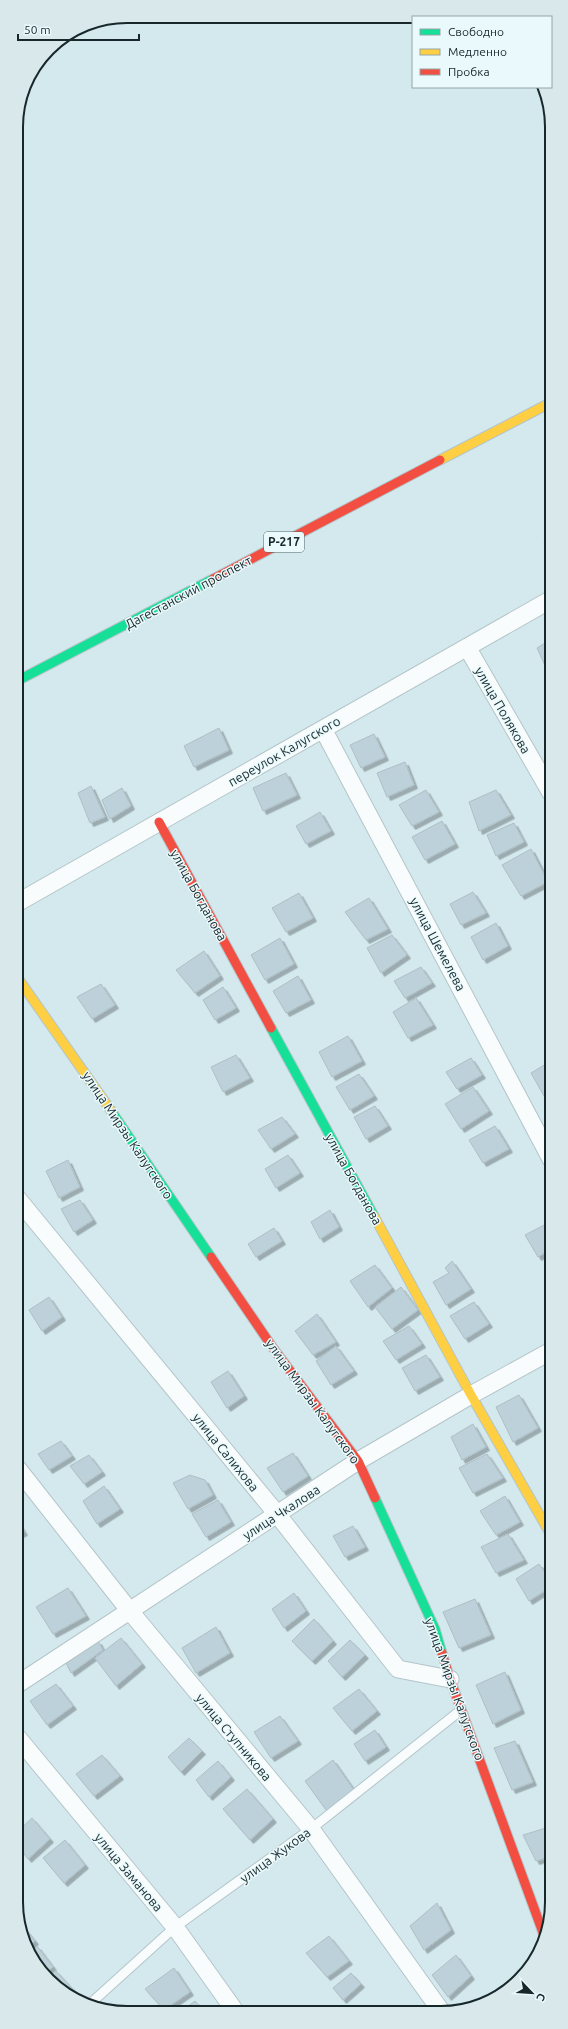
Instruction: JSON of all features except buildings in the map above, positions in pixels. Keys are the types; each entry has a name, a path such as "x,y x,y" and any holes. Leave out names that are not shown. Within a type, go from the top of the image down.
{"main road":[{"name":"Дагестанский проспект","path":"23,678 545,406"},
{"name":"улица Богданова","path":"159,822 471,1395 545,1524"},
{"name":"улица Мирзы Калугского","path":"23,985 98,1090 274,1348 358,1461 435,1629 450,1679 541,1928"}],"street":[{"name":"переулок Калугского","path":"23,900 545,603"},
{"name":"улица Полякова","path":"467,647 545,783"},
{"name":"улица Шемелева","path":"323,729 545,1148"},
{"name":"улица Салихова","path":"23,1205 277,1514 398,1669 450,1679"},
{"name":"улица Чкалова","path":"23,1681 358,1461 471,1395 545,1354"},
{"name":"улица Ступникова","path":"23,1475 129,1610 311,1829 437,2006"},
{"name":"улица Заманова","path":"23,1744 175,1927 231,2006"}],"lane":[{"name":"улица Жукова","path":"94,2000 175,1927 311,1829 462,1709"}],"traffic: fast":[{"path":"23,678 213,579"},
{"path":"271,1028 374,1216"},
{"path":"112,1112 211,1257"},
{"path":"375,1498 435,1629 442,1653"}],"traffic: slow":[{"path":"440,460 545,406"},
{"path":"23,986 112,1112"},
{"path":"374,1216 471,1395 545,1524"}],"traffic: jam":[{"path":"213,579 440,460"},
{"path":"159,822 271,1028"},
{"path":"211,1257 273,1348 358,1461 375,1498"},
{"path":"442,1653 450,1679 541,1928"}]}
